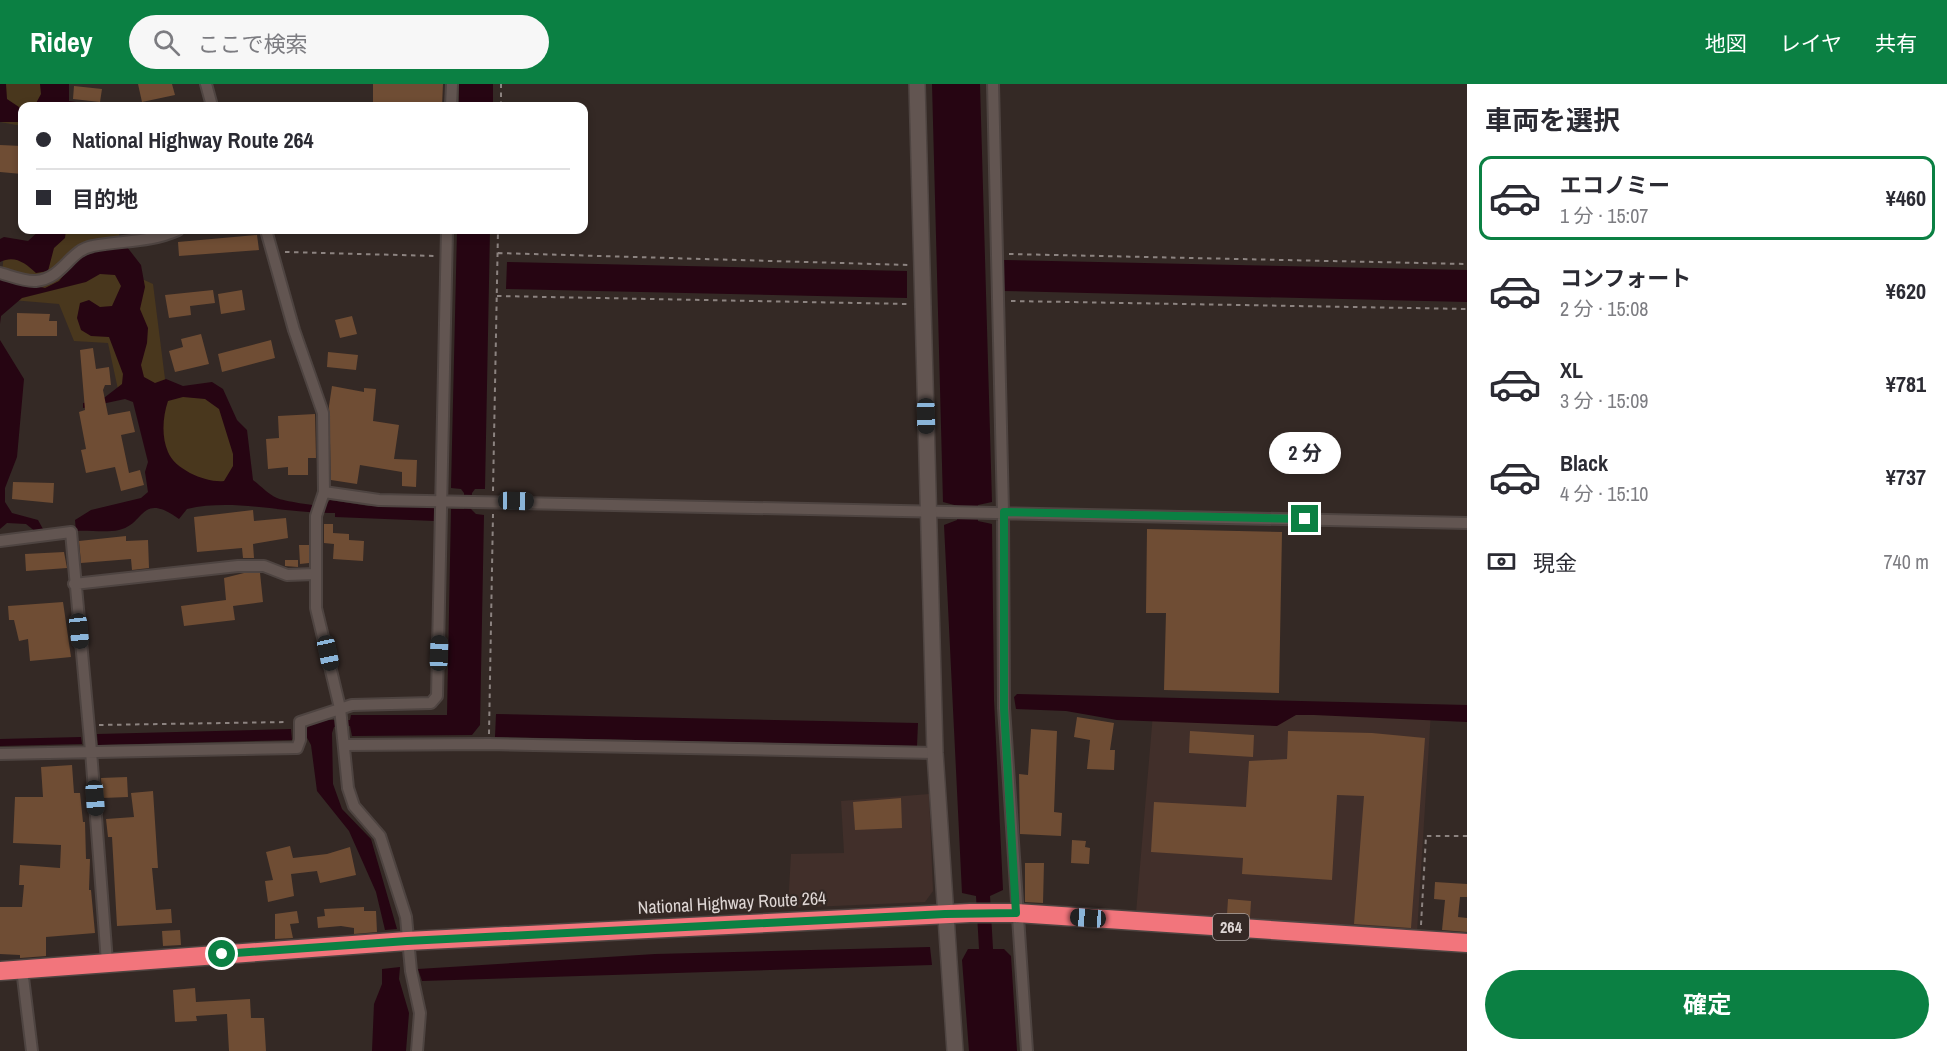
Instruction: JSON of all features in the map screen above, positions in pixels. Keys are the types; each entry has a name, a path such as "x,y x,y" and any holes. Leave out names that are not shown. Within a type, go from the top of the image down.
{"highway":[{"name":"National Highway Route 264","path":"0,971 407,941 970,913 1016,913 1467,943"}],"street":[{"path":"206,84 211,102"},
{"path":"451,102 452,84"},
{"path":"917,84 935,753 955,1051"},
{"path":"993,84 1004,512 1004,708 1027,1051"},
{"path":"0,273 34,281 54,277 74,256 90,246 158,238 168,234"},
{"path":"267,234 294,330 322,413 322,497 316,516 316,608 342,718 348,788 354,807 380,836 406,917 407,941 420,1013 417,1051"},
{"path":"0,753 297,748 300,740 300,722 431,704 437,696 447,234"},
{"path":"322,497 1467,523"},
{"path":"0,541 71,532 74,584 89,725 107,962"},
{"path":"74,584 238,566 264,566 287,574 315,574"},
{"path":"345,744 489,744 935,753"},
{"path":"22,969 32,1051"}],"path":[{"path":"501,84 501,102"},
{"path":"489,744 498,234"},
{"path":"273,251 446,257"},
{"path":"498,253 912,265"},
{"path":"997,254 1467,264"},
{"path":"497,296 914,304"},
{"path":"998,300 1467,309"},
{"path":"89,725 300,722"},
{"path":"1420,940 1426,836 1467,836"}],"shaded area":[{"path":"0,84 57,84 57,102 18,102 18,125 0,122"},
{"path":"0,84 6,84 7,99 18,106 18,122 0,122"},
{"path":"40,84 69,84 69,101 76,102 37,102 41,94"},
{"path":"459,84 493,84 493,102 459,102"},
{"path":"932,84 980,84 992,502 978,505 978,521 992,524 994,700 1003,890 990,896 993,949 1004,949 1011,956 1017,1051 969,1051 962,960 968,949 979,949 976,896 962,893 944,525 957,520 958,506 943,502"},
{"path":"36,234 66,234 65,238 54,248 48,271 36,273 24,263 10,259 0,262 0,239 4,237 28,241"},
{"path":"49,234 119,234 120,269 153,284 166,387 222,400 250,501 157,502 138,396 119,394 108,343 74,341 59,304 0,299 5,240 47,248"},
{"path":"457,234 490,234 485,489 475,489 472,493 471,509 476,514 484,515 480,725 472,735 352,736 350,726 334,727 332,733 333,784 342,809 371,839 397,929 385,930 376,892 349,831 317,791 311,745 305,734 308,726 327,720 350,720 351,715 447,715 451,509 464,509 464,493 461,489 451,488"},
{"path":"121,246 127,247 141,265 145,287 140,309 148,328 147,343 141,365 144,377 155,383 166,379 183,386 212,382 223,389 237,420 247,430 253,480 268,492 280,499 320,506 324,506 330,500 369,506 429,505 435,509 435,521 335,517 335,513 224,505 187,509 179,519 166,511 157,508 150,509 128,527 119,530 76,531 75,520 91,510 141,498 148,492 145,472 148,462 133,402 125,399 83,408 83,403 100,401 122,384 123,374 109,337 91,336 81,330 77,318 80,303 89,300 100,307 112,306 121,286 115,275 100,274 86,282 22,298 1,316 0,324 0,278 45,288 59,281 75,261 89,253","holes":["183,397 205,399 219,409 233,454 233,466 224,481 209,480 184,470 168,452 164,439 168,401"]},
{"path":"1004,260 1467,270 1467,302 1003,291"},
{"path":"507,262 907,271 907,298 506,289"},
{"path":"0,340 24,379 17,457 5,488 5,502 12,513 38,520 43,529 36,532 26,524 7,523 0,529"},
{"path":"1017,694 1467,705 1467,722 1314,715 1296,715 1277,726 1117,720 1066,711 1016,709 1014,697"},
{"path":"1154,702 1431,712 1417,933 1136,913"},
{"path":"496,714 918,723 917,746 495,737"},
{"path":"291,729 292,740 98,745 97,734"},
{"path":"81,737 82,744 0,746 0,739"},
{"path":"929,794 933,891 925,902 788,908 791,854 844,853 841,801"},
{"path":"930,947 932,965 422,981 418,969 655,954"},
{"path":"400,967 399,979 409,1013 406,1051 372,1051 374,1004 382,984 382,969"}],"building":[{"path":"138,84 172,84 175,95 142,102"},
{"path":"373,84 443,84 442,102 373,102"},
{"path":"74,86 102,89 100,102 73,99"},
{"path":"0,145 18,146 18,174 0,172"},
{"path":"257,235 259,250 179,256 178,242"},
{"path":"213,290 215,303 190,306 191,315 169,318 165,295"},
{"path":"242,290 245,310 221,314 218,294"},
{"path":"17,313 50,314 49,321 57,321 57,336 17,336"},
{"path":"352,316 357,334 340,338 335,320"},
{"path":"201,334 209,364 175,372 169,351 183,347 181,339"},
{"path":"271,340 275,358 222,372 218,354"},
{"path":"93,348 96,369 109,367 111,385 105,385 103,390 108,415 130,411 135,432 121,435 129,473 140,470 144,485 121,491 115,467 86,473 81,450 86,449 79,412 85,410 80,350"},
{"path":"328,352 358,355 356,370 327,367"},
{"path":"332,386 364,392 364,388 376,389 373,421 399,425 394,459 417,460 416,487 402,486 402,472 360,465 357,484 331,480 329,406"},
{"path":"315,414 316,458 308,458 308,475 288,475 288,467 268,469 266,439 279,438 278,416"},
{"path":"13,482 54,483 53,503 12,499"},
{"path":"253,510 254,521 286,518 288,538 253,544 254,558 243,558 242,548 197,552 194,517"},
{"path":"324,524 333,524 333,533 349,534 349,540 364,541 363,561 333,559 334,544 324,543"},
{"path":"1147,529 1282,532 1279,693 1164,690 1166,613 1146,613"},
{"path":"126,536 126,541 148,540 149,568 132,570 131,559 81,563 79,541"},
{"path":"299,545 309,545 309,563 300,564"},
{"path":"64,552 67,568 26,571 25,554"},
{"path":"285,560 298,560 298,567 285,566"},
{"path":"244,573 260,573 263,602 233,606 235,620 184,626 181,606 226,600 224,578"},
{"path":"63,602 71,657 30,661 28,639 19,641 14,620 9,620 8,606"},
{"path":"1077,717 1114,723 1110,750 1115,750 1114,770 1087,769 1090,740 1074,737"},
{"path":"1031,729 1057,731 1054,812 1062,813 1061,836 1020,834 1019,774 1028,775"},
{"path":"1190,731 1254,735 1253,757 1189,753"},
{"path":"1288,731 1372,733 1425,738 1411,928 1354,924 1364,796 1337,795 1332,880 1242,874 1243,858 1151,852 1154,802 1246,807 1249,761 1287,759"},
{"path":"72,765 74,793 80,793 83,822 85,822 86,859 90,859 89,890 91,890 95,933 46,937 46,956 20,958 20,955 0,954 0,907 22,907 24,885 19,885 20,865 60,868 61,845 13,843 15,797 43,797 41,767"},
{"path":"127,777 128,797 102,798 101,778"},
{"path":"153,791 158,868 152,868 156,910 171,909 172,923 117,926 112,837 108,837 106,819 134,817 131,793"},
{"path":"901,798 902,828 855,830 853,802"},
{"path":"1072,840 1086,841 1085,847 1090,848 1089,864 1071,863"},
{"path":"290,846 293,858 327,854 350,847 356,875 320,883 317,871 291,874 294,896 268,902 265,881 273,880 266,852"},
{"path":"1025,863 1044,863 1043,903 1025,902"},
{"path":"1435,882 1467,884 1467,897 1460,897 1458,917 1467,918 1467,932 1442,930 1445,900 1434,899"},
{"path":"1228,899 1251,901 1250,917 1227,915"},
{"path":"364,907 364,911 376,911 377,932 354,934 354,928 341,926 318,928 317,917 325,916 324,909"},
{"path":"297,911 299,923 290,924 293,938 275,939 275,914"},
{"path":"180,930 181,945 163,946 162,931"},
{"path":"195,988 196,1002 250,999 251,1018 264,1018 266,1051 229,1051 227,1014 196,1016 197,1021 175,1022 173,990"}],"route":[{"path":"222,954 407,941 945,914 1016,913 1004,708 1004,512 1305,519"}]}
